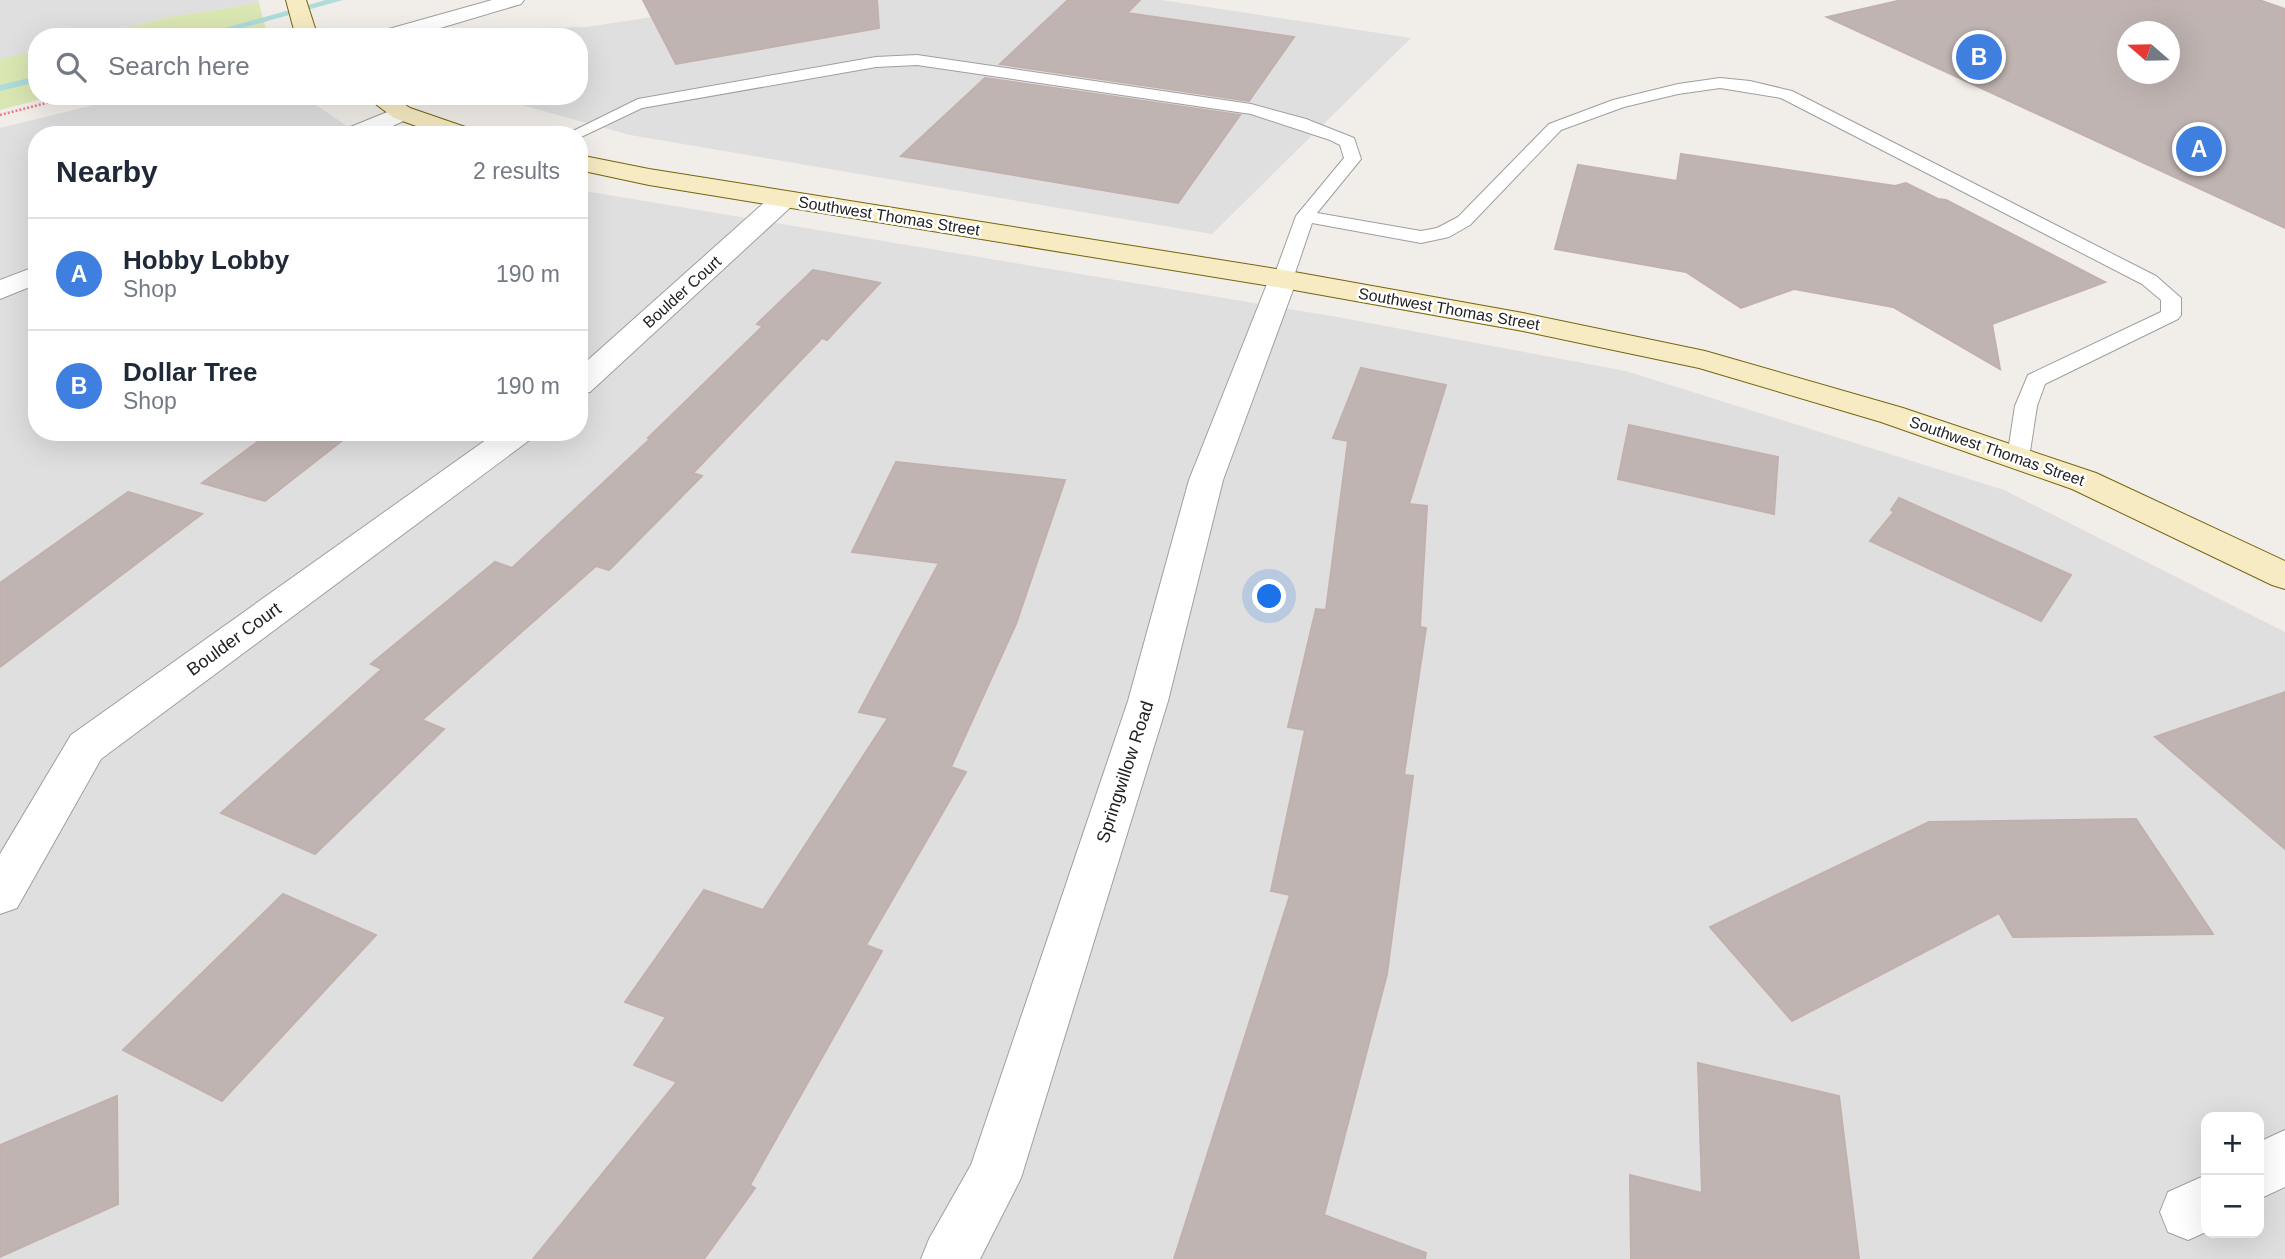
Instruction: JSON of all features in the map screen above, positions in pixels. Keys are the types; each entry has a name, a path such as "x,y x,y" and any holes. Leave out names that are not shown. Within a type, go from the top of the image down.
{"street":[{"path":"417,28 514,0"},
{"path":"296,1 307,28"},
{"path":"390,105 402,113 439,126"},
{"path":"372,126 402,113"},
{"name":"Southwest Thomas Street","path":"588,164 649,177 1283,279 1522,322 1704,360 1892,415 2084,481 2285,576"},
{"name":"Boulder Court","path":"588,377 785,199"},
{"path":"0,290 28,278"},
{"name":"Springwillow Road","path":"949,1259 994,1178 1148,701 1206,480 1283,279"},
{"name":"Boulder Court","path":"1,894 86,747 507,441"},
{"path":"2264,1169 2285,1157"}],"lane":[{"path":"588,128 638,104 876,62 917,60 1251,109 1292,118 1320,128 1348,142 1353,159 1305,216 1283,279"},
{"path":"1305,216 1421,236 1442,233 1464,221 1555,127 1619,103 1678,89 1720,83 1786,94 2149,280 2171,298 2171,315 2036,380 2026,406 2018,458"}],"path":[{"path":"0,115 39,105"}],"shaded area":[{"path":"0,0 259,0 259,3 170,17 125,28 28,28 28,52 0,59"},
{"path":"762,0 1161,0 1411,38 1212,234 630,135 522,105 588,105 588,28 540,28 587,27"},
{"path":"94,105 316,105 347,126 28,126 28,441 588,441 588,192 1337,317 1626,371 2004,490 2285,632 2285,1259 0,1259 0,128"}],"green space":[{"path":"259,3 266,28 125,28 170,17"},
{"path":"28,52 28,103 0,110 0,59"}],"building":[{"path":"643,0 877,0 879,28 676,64"},
{"path":"1068,0 1140,0 1127,13 1294,37 1249,101 1000,64"},
{"path":"1902,0 2259,0 2285,9 2285,228 1827,17"},
{"path":"985,78 1240,115 1178,203 901,156"},
{"path":"1681,154 1895,186 1906,183 1938,199 1946,200 2105,282 1992,324 2000,369 1893,307 1794,289 1741,308 1686,272 1555,249 1578,165 1677,181"},
{"path":"813,270 880,283 827,340 822,338 693,473 702,476 609,570 596,566 422,720 444,729 315,854 221,813 382,669 371,664 495,562 512,568 650,439 648,438 763,326 757,324"},
{"path":"1361,368 1446,385 1409,504 1427,506 1420,627 1426,628 1404,775 1413,776 1387,974 1324,1215 1426,1253 1425,1259 1174,1259 1290,895 1271,891 1305,730 1288,727 1316,609 1326,610 1348,441 1333,438"},
{"path":"1629,425 1778,457 1774,514 1618,479"},
{"path":"259,441 342,441 265,501 202,483"},
{"path":"896,462 1065,480 1016,624 951,767 966,772 866,945 882,951 750,1185 755,1188 704,1259 533,1259 677,1082 634,1065 666,1017 625,1002 704,890 763,910 888,718 859,712 939,563 852,552"},
{"path":"128,492 202,514 0,667 0,583"},
{"path":"1899,498 2071,575 2041,621 1870,541 1894,512 1891,510"},
{"path":"2285,692 2285,849 2155,737"},
{"path":"2136,819 2213,934 2013,937 1999,913 1792,1021 1710,927 1929,822"},
{"path":"283,894 376,935 222,1101 123,1050"},
{"path":"1698,1063 1839,1096 1859,1259 1631,1259 1630,1175 1702,1193"},
{"path":"117,1096 118,1204 0,1257 0,1145"}],"waterway":[{"path":"231,28 338,0"},
{"path":"0,88 28,81"}],"place":[{"name":"Dollar Tree","path":"1979,57"},
{"name":"Hobby Lobby","path":"2199,149"}]}
